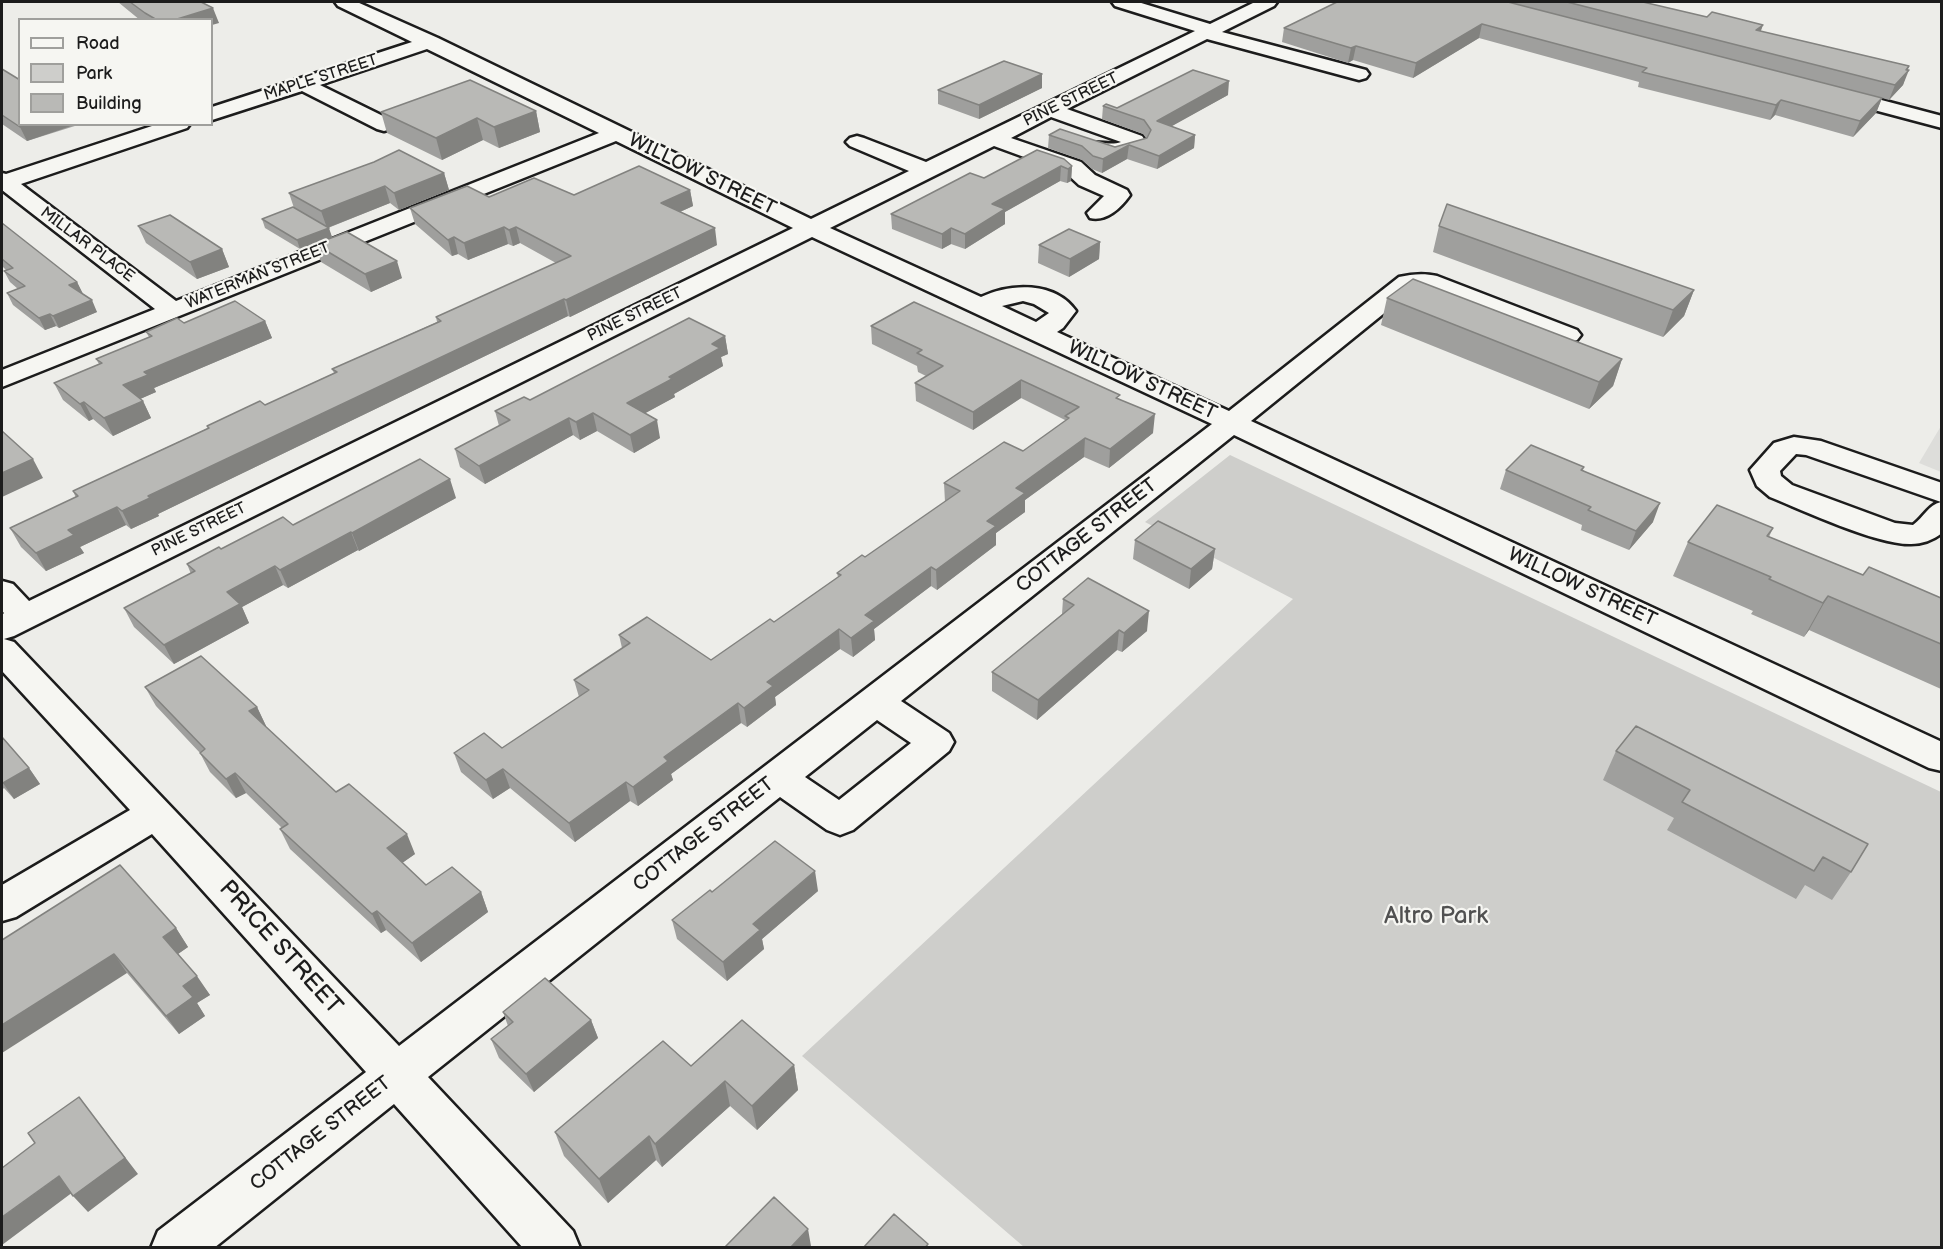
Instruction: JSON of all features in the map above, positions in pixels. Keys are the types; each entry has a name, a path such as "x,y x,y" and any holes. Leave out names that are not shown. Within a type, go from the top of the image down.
{"street":[{"name":"WILLOW STREET","path":"344,2 431,42 812,228 1232,423 1941,758"},
{"path":"1121,2 1269,52 1297,56 1359,74"},
{"name":"PINE STREET","path":"13,622 1268,2"},
{"name":"MAPLE STREET","path":"213,114 431,42"},
{"path":"476,92 508,80"},
{"path":"303,84 384,125 444,103"},
{"path":"1815,89 1941,122"},
{"path":"1026,122 1113,152 1137,144 1135,140 1049,110"},
{"path":"2,182 174,126"},
{"name":"WATERMAN STREET","path":"2,379 616,134"},
{"path":"992,138 1073,167 1087,180 1119,195 1098,213"},
{"path":"857,142 928,171"},
{"name":"MILLAR PLACE","path":"2,182 172,310"},
{"name":"COTTAGE STREET","path":"175,1248 1232,423 1408,282 1428,281 1568,335"},
{"path":"1941,494 1811,447 1794,444 1785,446 1765,470 1767,480 1781,491 1888,531 1906,534 1923,533 1932,527 1941,511"},
{"path":"2,592 13,622"},
{"name":"PRICE STREET","path":"2,650 156,813 556,1248"},
{"path":"778,777 840,820 936,742 876,701"},
{"path":"2,905 156,813"}],"shaded area":[{"path":"1941,426 1941,472 1919,463"}],"green space":[{"name":"Altro Park","path":"1230,455 1941,792 1941,1247 1024,1247 802,1056 1293,599 1145,522"}],"building":[{"path":"130,2 201,2 213,8 180,18 154,18"},
{"path":"1337,2 1508,2 1882,98 1860,121 1781,100 1776,105 1642,72 1647,68 1482,24 1416,63 1356,46 1351,48 1284,28"},
{"path":"1567,2 1643,2 1707,17 1712,12 1763,25 1756,30 1909,66 1906,70 1909,70 1895,85"},
{"path":"1004,61 1042,74 979,105 938,90"},
{"path":"2,69 18,79 18,126 2,115"},
{"path":"1193,70 1229,81 1157,121 1195,135 1159,156 1129,145 1103,159 1093,156 1082,146 1049,135 1060,129 1115,147 1147,138 1151,130 1144,120 1103,106 1106,104 1117,108"},
{"path":"470,80 536,111 494,127 477,118 436,138 381,112"},
{"path":"399,150 444,173 394,193 385,186 321,211 289,193 374,162"},
{"path":"1037,150 1064,159 1072,166 1068,169 1061,166 992,204 1005,209 965,234 951,228 942,234 891,214 970,173 984,178"},
{"path":"639,166 690,190 661,203 715,228 148,496 150,498 122,511 117,507 68,530 74,535 36,553 10,528 78,496 73,491 209,428 207,426 260,401 265,405 337,372 332,369 441,321 436,317 571,256 516,227 509,230 504,227 464,243 454,237 448,240 410,208 467,186 489,197 534,178 574,195"},
{"path":"1447,204 1694,290 1673,310 1439,226"},
{"path":"293,207 329,228 297,240 262,219"},
{"path":"170,215 222,249 190,262 138,226"},
{"path":"2,223 77,282 69,285 92,300 53,316 50,314 39,318 7,293 25,286 4,271 13,268 2,259"},
{"path":"1069,229 1100,242 1070,259 1039,245"},
{"path":"347,232 397,261 365,274 315,244"},
{"path":"1413,279 1622,359 1599,382 1387,298"},
{"path":"235,301 265,321 144,372 148,375 123,385 143,401 104,418 84,402 80,404 54,383 102,363 96,359 152,336 146,332 177,318 184,323"},
{"path":"914,302 1120,395 1116,398 1155,414 1110,449 1085,438 1016,488 1025,493 987,521 996,526 936,570 931,567 865,615 874,621 851,638 839,629 767,682 773,686 744,708 738,703 664,757 668,761 633,787 626,782 569,823 503,769 486,780 454,753 484,733 502,748 589,690 574,680 630,643 619,635 647,617 711,660 770,619 774,622 841,575 837,573 862,555 865,557 960,491 944,483 1004,442 1023,451 1069,418 1065,416 1079,407 1021,380 973,412 915,383 943,366 917,353 922,350 871,326"},
{"path":"689,318 725,336 712,344 720,348 669,377 672,379 627,403 657,420 630,435 593,413 576,422 569,418 479,466 455,449 510,420 495,411 524,397 530,400"},
{"path":"2,431 33,459 2,473"},
{"path":"1531,445 1584,467 1581,470 1660,503 1636,531 1588,510 1591,507 1506,470"},
{"path":"420,459 450,479 280,570 275,566 227,592 240,604 164,645 124,608 195,571 187,564 219,547 221,549 283,517 293,525"},
{"path":"1717,505 1773,528 1767,536 1863,575 1869,567 1941,598 1941,644 1828,596 1823,603 1769,579 1771,577 1688,542"},
{"path":"1158,521 1215,549 1191,569 1135,540"},
{"path":"1088,578 1149,611 1124,633 1119,630 1038,700 992,672 1074,605 1063,599"},
{"path":"201,656 257,707 249,711 336,792 349,784 407,834 387,848 426,885 452,867 481,892 412,943 377,911 372,914 280,829 288,824 235,773 226,779 200,753 205,749 145,687"},
{"path":"1636,726 1868,844 1851,872 1823,857 1814,871 1682,802 1690,790 1616,751"},
{"path":"2,737 29,768 3,783 2,782"},
{"path":"775,841 815,871 753,924 760,930 723,962 672,920 710,890 712,892"},
{"path":"120,865 176,928 163,937 197,976 183,986 193,997 166,1016 114,954 2,1025 2,940"},
{"path":"545,978 591,1020 526,1074 491,1039 513,1022 503,1012"},
{"path":"742,1020 794,1065 752,1106 725,1081 655,1144 649,1136 599,1179 555,1132 663,1041 691,1066"},
{"path":"79,1097 125,1158 73,1196 59,1176 2,1217 2,1168 35,1143 28,1133"},
{"path":"774,1197 808,1229 790,1248 724,1248"},
{"path":"894,1214 928,1244 925,1248 863,1248"}]}
